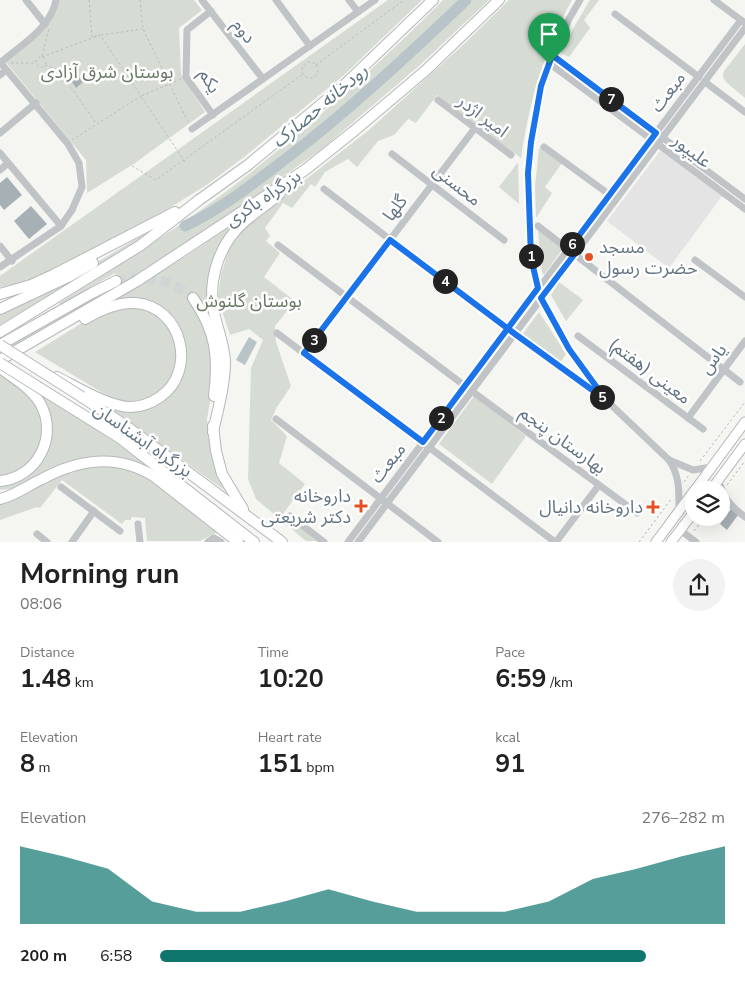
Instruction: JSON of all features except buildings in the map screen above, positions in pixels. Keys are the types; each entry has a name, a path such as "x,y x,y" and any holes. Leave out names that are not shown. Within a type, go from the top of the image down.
{"highway":[{"name":"بزرگراه باکری","path":"0,332 141,245 248,165 342,87 432,0"},
{"name":"بزرگراه باکری","path":"0,364 33,342 166,263 305,170 425,71 499,0"},
{"path":"213,432 224,376 225,358 212,302 213,284 218,261 226,244 246,219 273,200 305,170"},
{"path":"0,294 31,285 53,275 199,200"},
{"path":"0,310 70,276 144,229"},
{"path":"0,345 116,281"},
{"path":"192,298 207,321 216,352 217,373 212,419 216,451 222,474 246,514"},
{"path":"33,342 80,322 111,306 133,303 147,306 164,316 176,331 181,346 180,367 177,377 170,388 154,400 136,406 110,403 41,370"},
{"name":"بزرگراه آبشناسان","path":"0,345 126,426 282,542"},
{"path":"0,364 40,404 46,419 47,434 43,449 32,466 16,477 0,482"},
{"name":"بزرگراه آبشناسان","path":"0,364 120,438 254,542"},
{"path":"0,492 15,490 68,467 83,463 99,461 118,462 155,476 238,542"},
{"path":"0,499 14,495 41,479"}],"main road":[{"path":"701,481 745,422"},
{"path":"718,479 745,444"},
{"path":"656,542 685,503"},
{"path":"671,542 685,524"}],"street":[{"path":"26,0 47,27"},
{"path":"0,268 61,226 72,210 82,187 80,163 68,144 0,62 47,27 54,11 56,0"},
{"name":"دوم","path":"202,0 263,79"},
{"path":"276,0 310,46"},
{"path":"350,0 358,12"},
{"path":"192,130 375,0"},
{"path":"580,0 552,55 541,86 531,142 528,173 531,258 541,298 569,349 606,400"},
{"path":"714,0 743,22"},
{"name":"یکم","path":"211,11 187,30 186,77 213,115"},
{"path":"615,14 745,112"},
{"name":"مبعث","path":"358,542 388,502 426,445 512,331 541,298 574,255 657,138 743,22"},
{"name":"مبعث","path":"702,79 745,28"},
{"name":"علیپور","path":"552,55 745,209"},
{"name":"علیپور","path":"549,64 745,199"},
{"path":"0,75 6,70"},
{"name":"امیر اژدر","path":"438,100 511,155"},
{"path":"0,133 36,104"},
{"name":"گلها","path":"304,353 475,128"},
{"name":"مبعث","path":"512,331 538,288 657,138"},
{"path":"544,147 610,195"},
{"path":"0,153 61,226"},
{"name":"محسنی","path":"392,154 504,240"},
{"path":"0,170 8,163"},
{"path":"324,189 490,316"},
{"path":"538,226 740,382"},
{"name":"بهارستان پنجم","path":"278,245 468,389 637,513"},
{"path":"0,246 12,261"},
{"path":"695,260 745,297"},
{"path":"512,331 606,400 669,460 677,476 679,511"},
{"path":"277,334 555,542 598,485"},
{"name":"معینی (هفتم)","path":"578,336 703,429"},
{"name":"یاس","path":"688,418 745,341"},
{"path":"276,419 388,502 438,542"},
{"name":"مبعث","path":"348,542 381,497 426,445"},
{"path":"669,460 693,470 712,467"},
{"path":"61,487 120,531"},
{"path":"730,505 745,516"},
{"path":"72,542 94,511"},
{"path":"290,516 324,542"},
{"path":"138,524 140,542"},
{"path":"680,530 693,539"},
{"path":"37,534 47,542"},
{"path":"208,542 212,538 221,541"}],"path":[{"path":"88,0 92,36 143,29"},
{"path":"140,0 143,29 192,130"},
{"path":"316,65 404,0"},
{"path":"45,65 45,61 42,58 47,27"},
{"path":"36,63 38,58 100,35"},
{"path":"100,35 184,161"},
{"path":"0,62 36,63 40,67 45,65 58,70"},
{"path":"306,62 312,62 316,65 317,73 314,77 307,78 303,74 302,69 306,62"},
{"path":"132,166 156,180 303,74"},
{"path":"68,144 96,123 141,96 186,77"},
{"path":"68,83 96,123"},
{"path":"490,316 512,331"},
{"path":"698,464 745,402"},
{"path":"730,481 745,461"},
{"path":"682,485 690,474"},
{"path":"639,542 674,496"},
{"path":"693,539 700,526"}],"shaded area":[{"path":"661,150 722,196 669,268 607,221"},
{"path":"249,337 257,342 245,365 236,360"}],"green space":[{"name":"بوستان شرق آزادی","path":"53,0 194,0 202,10 179,28 181,74 205,112 135,163 87,193 86,160 5,61 47,25"},
{"path":"388,0 422,0 344,75 208,184 155,217 48,273 18,284 0,287 0,276"},
{"path":"443,0 489,0 421,64 323,148 234,212 147,269 0,353 0,348 120,283 115,273 61,305 59,303 177,227 245,177 347,91"},
{"name":"بوستان گلنوش","path":"509,0 572,0 545,58 533,96 521,158 437,95 416,123 408,119 394,135 378,141 357,167 348,159 325,172 315,187 311,184 292,208 283,203 265,228 270,236 266,241 280,253 264,277 295,301 275,326 276,342 291,386 271,420 287,436 279,463 305,484 283,514 317,541 306,541 256,499 248,479 251,368 263,340 249,329 230,335 218,299 221,274 229,249 245,227 369,130 464,44"},
{"path":"590,0 599,0 584,20 590,28 569,57 561,53"},
{"path":"745,44 745,98 726,82 723,77 724,71"},
{"path":"539,148 562,163 545,187 552,193 536,218 535,186"},
{"path":"518,162 519,204 499,187"},
{"path":"271,199 246,217 214,262 220,372 213,331 202,303 195,294 188,300 195,309 211,341 212,391 207,419 209,441 213,462 227,492 97,399 149,406 184,362 162,311 109,305 78,321 185,257"},
{"path":"182,211 138,241 0,325 0,312 81,272"},
{"path":"538,230 563,248 544,275 542,272"},
{"path":"559,282 583,300 566,321 551,295"},
{"path":"124,306 155,312 176,335 179,361 167,387 140,403 111,398 35,352 95,315"},
{"path":"539,312 566,354 560,363 522,335"},
{"path":"0,372 13,380 39,406 45,435 30,464 0,479"},
{"path":"17,378 93,426 162,476 111,460 11,489 0,490 0,484 29,473 50,422"},
{"path":"474,396 526,436 492,484 439,444"},
{"path":"108,464 141,472 220,531 200,541 147,541 145,518 131,517 131,520 125,520 122,524 62,480 40,508 37,507 0,520 0,502 68,469"}],"waterway":[{"name":"رودخانه حصارک","path":"185,226 200,219 241,193 315,136 381,79 466,0"}],"tunnel":[{"path":"116,281 147,278 167,282 193,298"}],"place":[{"name":"مسجد حضرت رسول","path":"589,257"},
{"name":"داروخانه دکتر شریعتی","path":"361,506"},
{"name":"داروخانه دانیال","path":"653,507"}],"route":[{"path":"549,64 541,86 531,142 528,173 531,258 538,288 508,329 423,442 304,353 390,240 490,316 508,329 515,334 606,400 569,349 541,298 574,255 569,249 656,133 552,55 549,64"}]}
